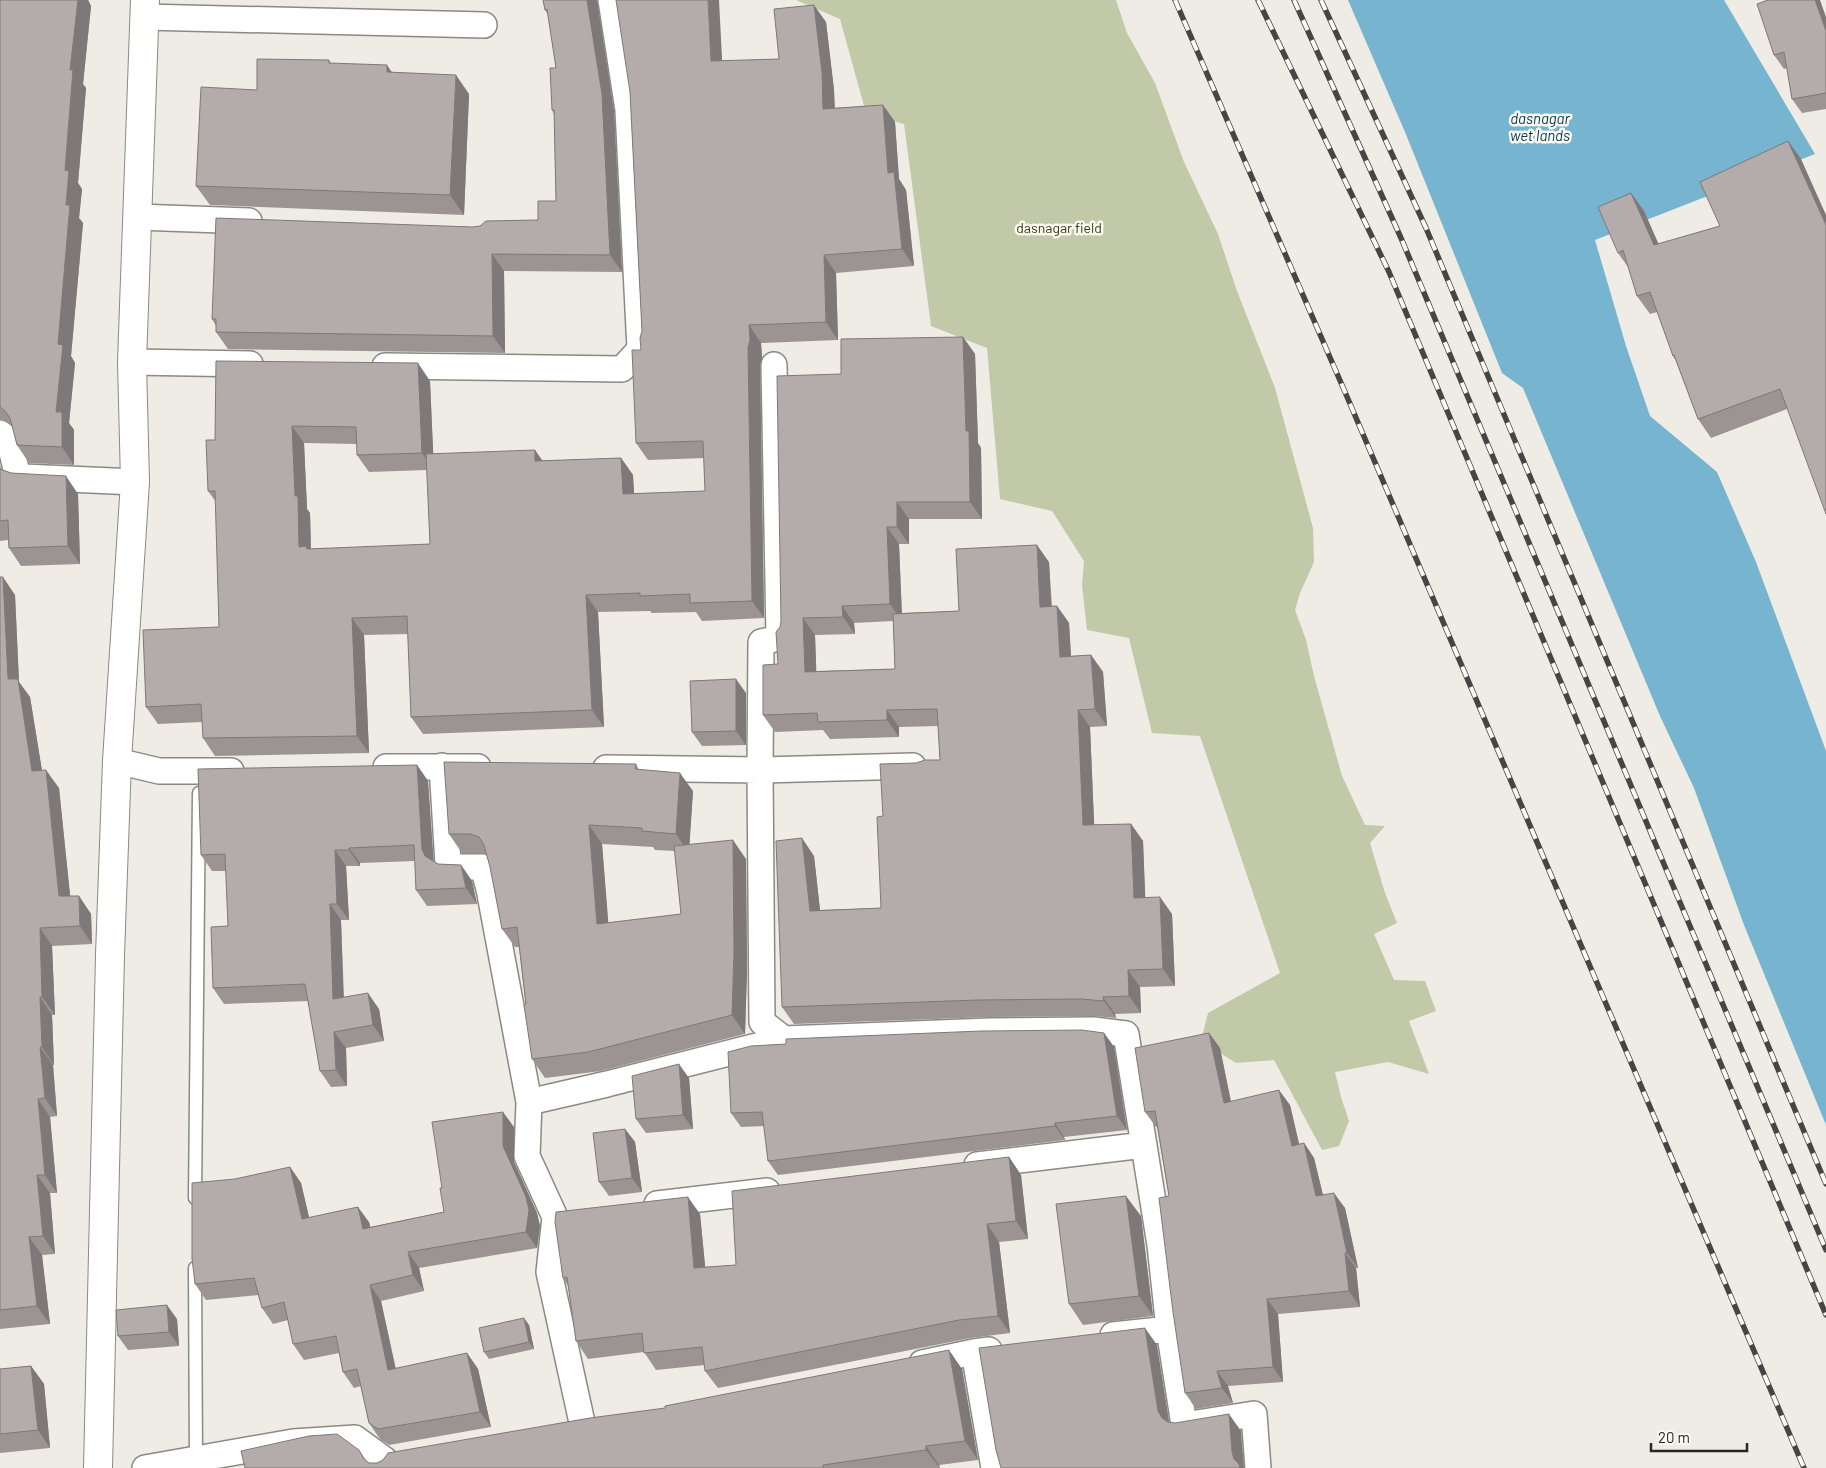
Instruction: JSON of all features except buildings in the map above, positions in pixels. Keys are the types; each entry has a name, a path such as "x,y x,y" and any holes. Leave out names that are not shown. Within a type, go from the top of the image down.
{"street":[{"path":"367,365 622,369 640,349 628,110 611,0"},
{"path":"98,1468 110,955 117,761 134,482 132,362 145,8 484,25"},
{"path":"137,217 267,222"},
{"path":"132,362 269,364"},
{"path":"774,365 780,638 761,642 762,1022 784,1038"},
{"path":"0,433 9,440 17,473 24,478 134,482"},
{"path":"117,761 159,771 258,770"},
{"path":"442,766 448,864 455,867 483,867 489,889 529,1102 526,1156 565,1216 550,1272 583,1426"},
{"path":"581,768 760,770 928,766"},
{"path":"365,768 502,767"},
{"path":"529,1102 607,1084 784,1038 990,1031 1093,1030 1126,1034 1160,1245 1168,1329 1184,1425 1254,1414 1258,1468"},
{"path":"957,1168 1144,1145"},
{"path":"634,1207 790,1188"},
{"path":"1091,1338 1168,1329"},
{"path":"897,1368 974,1352 1013,1348"},
{"path":"974,1352 994,1468"},
{"path":"145,1468 196,1464 293,1442 355,1438 392,1462"}],"lane":[{"path":"195,1212 200,771"},
{"path":"195,1252 196,1464"}],"green space":[{"name":"dasnagar field","path":"796,0 1116,0 1127,33 1155,83 1184,162 1218,234 1237,291 1275,388 1313,528 1314,562 1300,593 1295,610 1306,640 1342,776 1365,825 1385,826 1370,843 1385,893 1397,923 1374,934 1394,980 1425,981 1436,1011 1409,1021 1429,1074 1388,1062 1335,1072 1349,1121 1339,1146 1322,1150 1274,1060 1236,1063 1201,1041 1208,1013 1280,973 1200,736 1152,733 1129,638 1087,630 1082,585 1084,561 1052,511 1000,499 987,348 931,326 904,124 866,113 840,19"}],"water":[{"name":"dasnagar wet lands","path":"1348,0 1724,0 1815,154 1595,240 1626,346 1650,416 1717,472 1756,562 1826,751 1826,1125 1744,925 1694,788 1660,716 1523,388 1502,373 1405,132"}],"railway":[{"path":"1175,0 1345,392 1804,1468"},
{"path":"1258,0 1389,272 1826,1315"},
{"path":"1294,0 1401,238 1826,1250"},
{"path":"1321,0 1426,228 1826,1184"}]}
